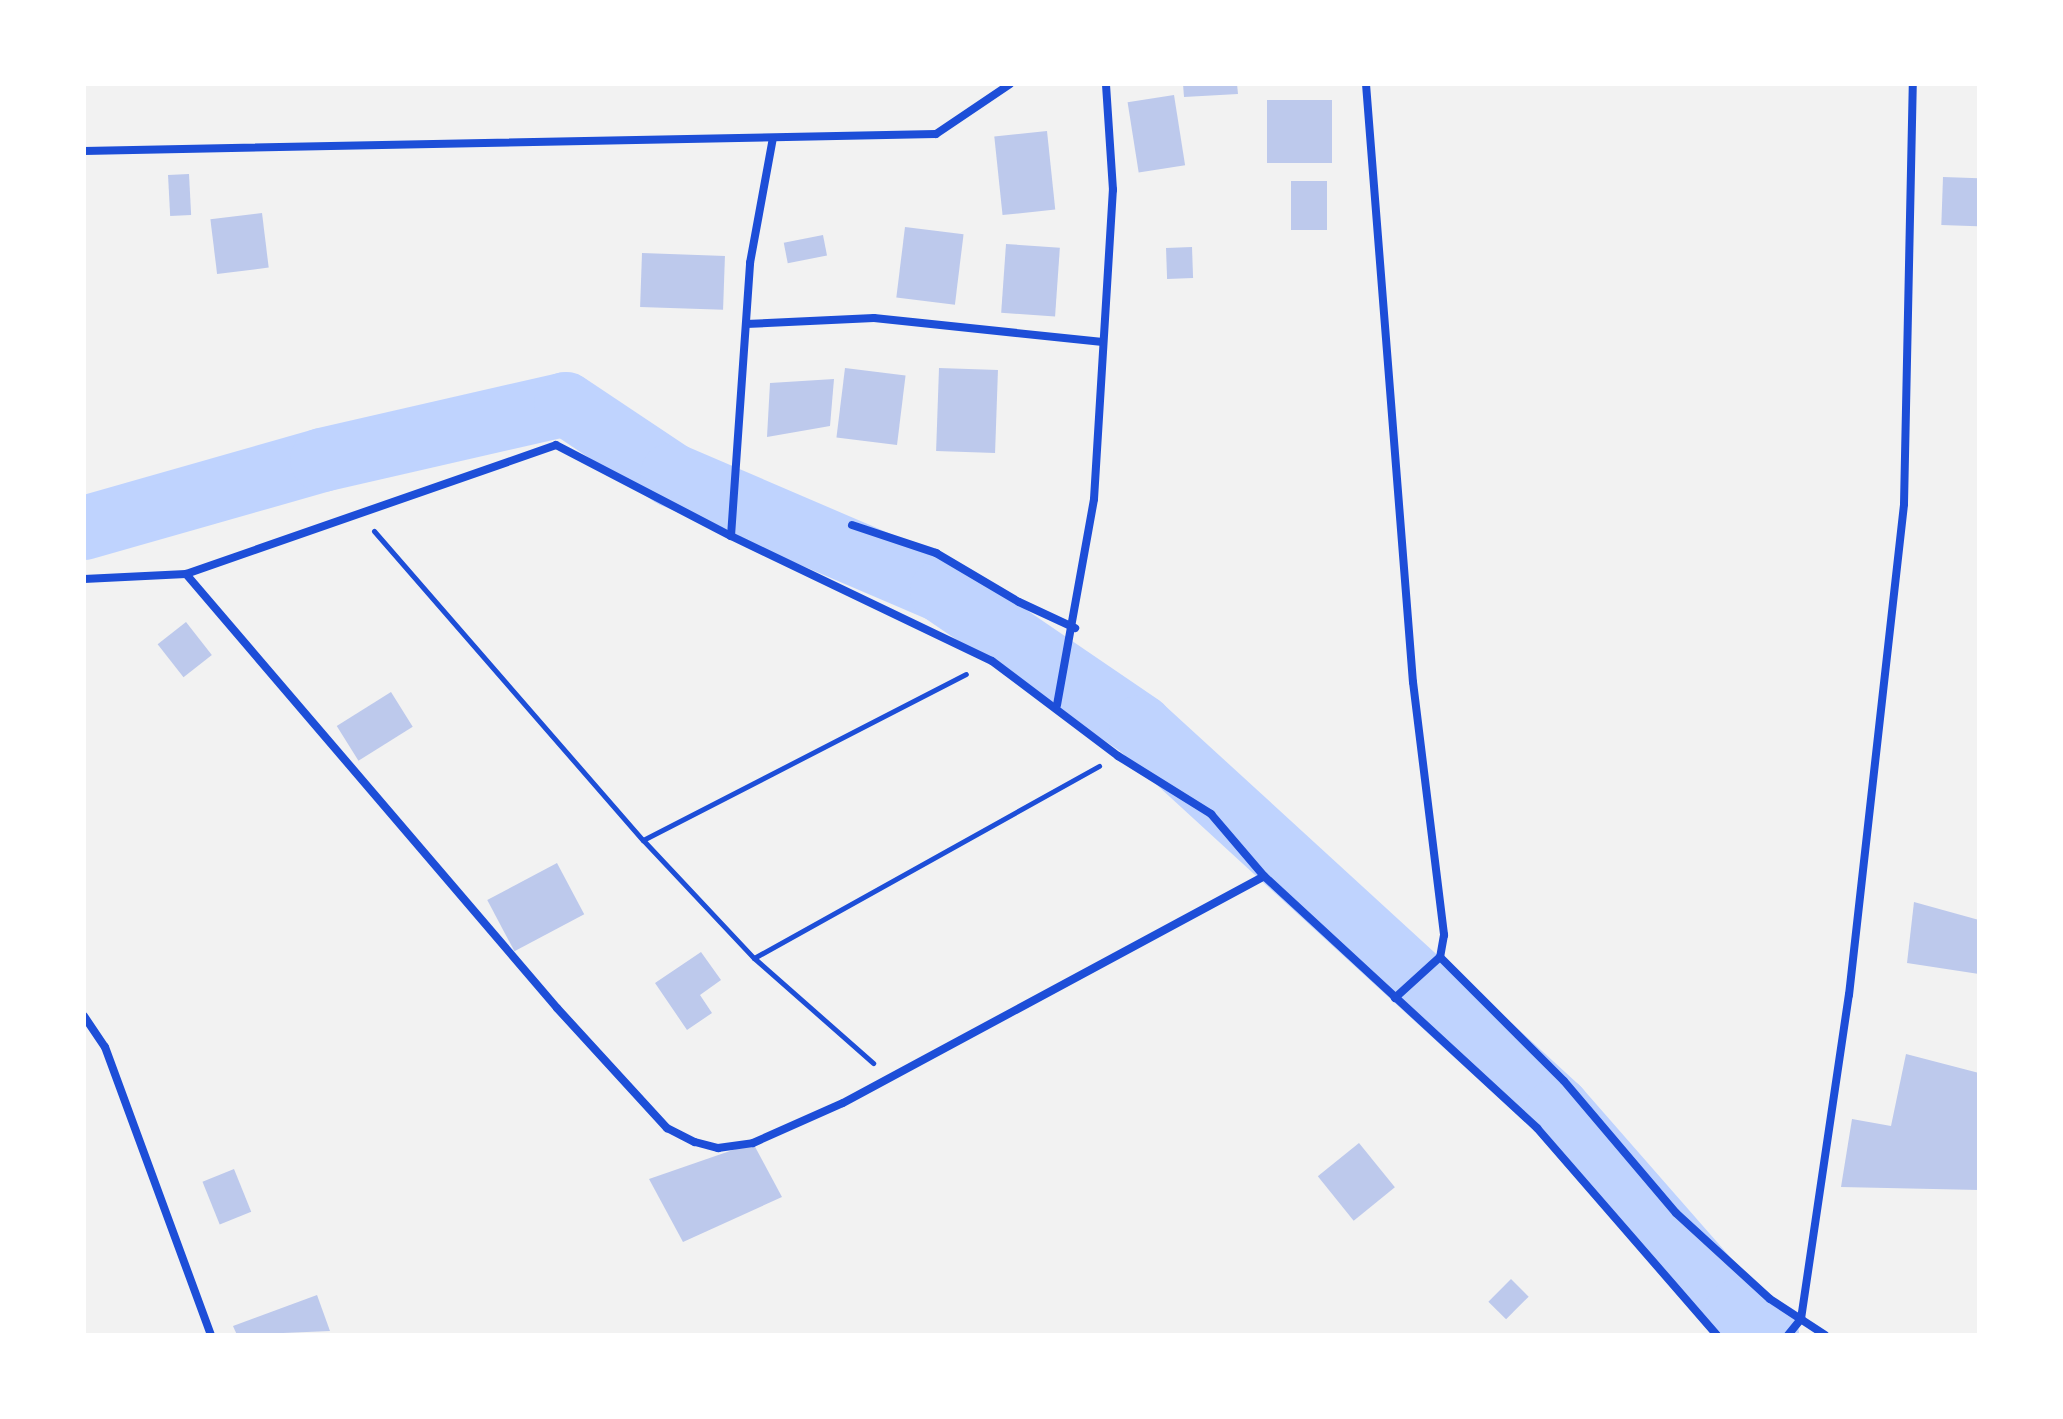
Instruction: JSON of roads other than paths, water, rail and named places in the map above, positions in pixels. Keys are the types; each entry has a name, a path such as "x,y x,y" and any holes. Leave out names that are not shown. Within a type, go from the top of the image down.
{"street":[{"path":"84,151 936,134 1010,84"},
{"path":"1057,705 1075,628 1094,499 1113,190 1106,84"},
{"path":"1366,84 1413,682 1444,935 1440,957 1395,998"},
{"path":"1788,1335 1801,1319 1849,995 1904,504 1913,84"},
{"path":"731,536 750,263 773,138"},
{"path":"746,324 874,318 1103,342"},
{"path":"84,579 186,574 556,445 731,536 992,661 1057,705 1118,756 1211,814 1264,876 1537,1128 1717,1335"},
{"path":"852,525 936,553 1019,602 1075,628"},
{"path":"186,574 360,784 667,1128 718,1148 753,1143 843,1103 888,1076 1264,876"},
{"path":"1440,957 1564,1081 1676,1213 1770,1299 1825,1335"},
{"path":"84,1016 105,1047 211,1335"}],"waterway":[{"path":"84,528 322,460 566,404 672,475 942,591 1141,727 1558,1109 1736,1312 1767,1335"}]}
